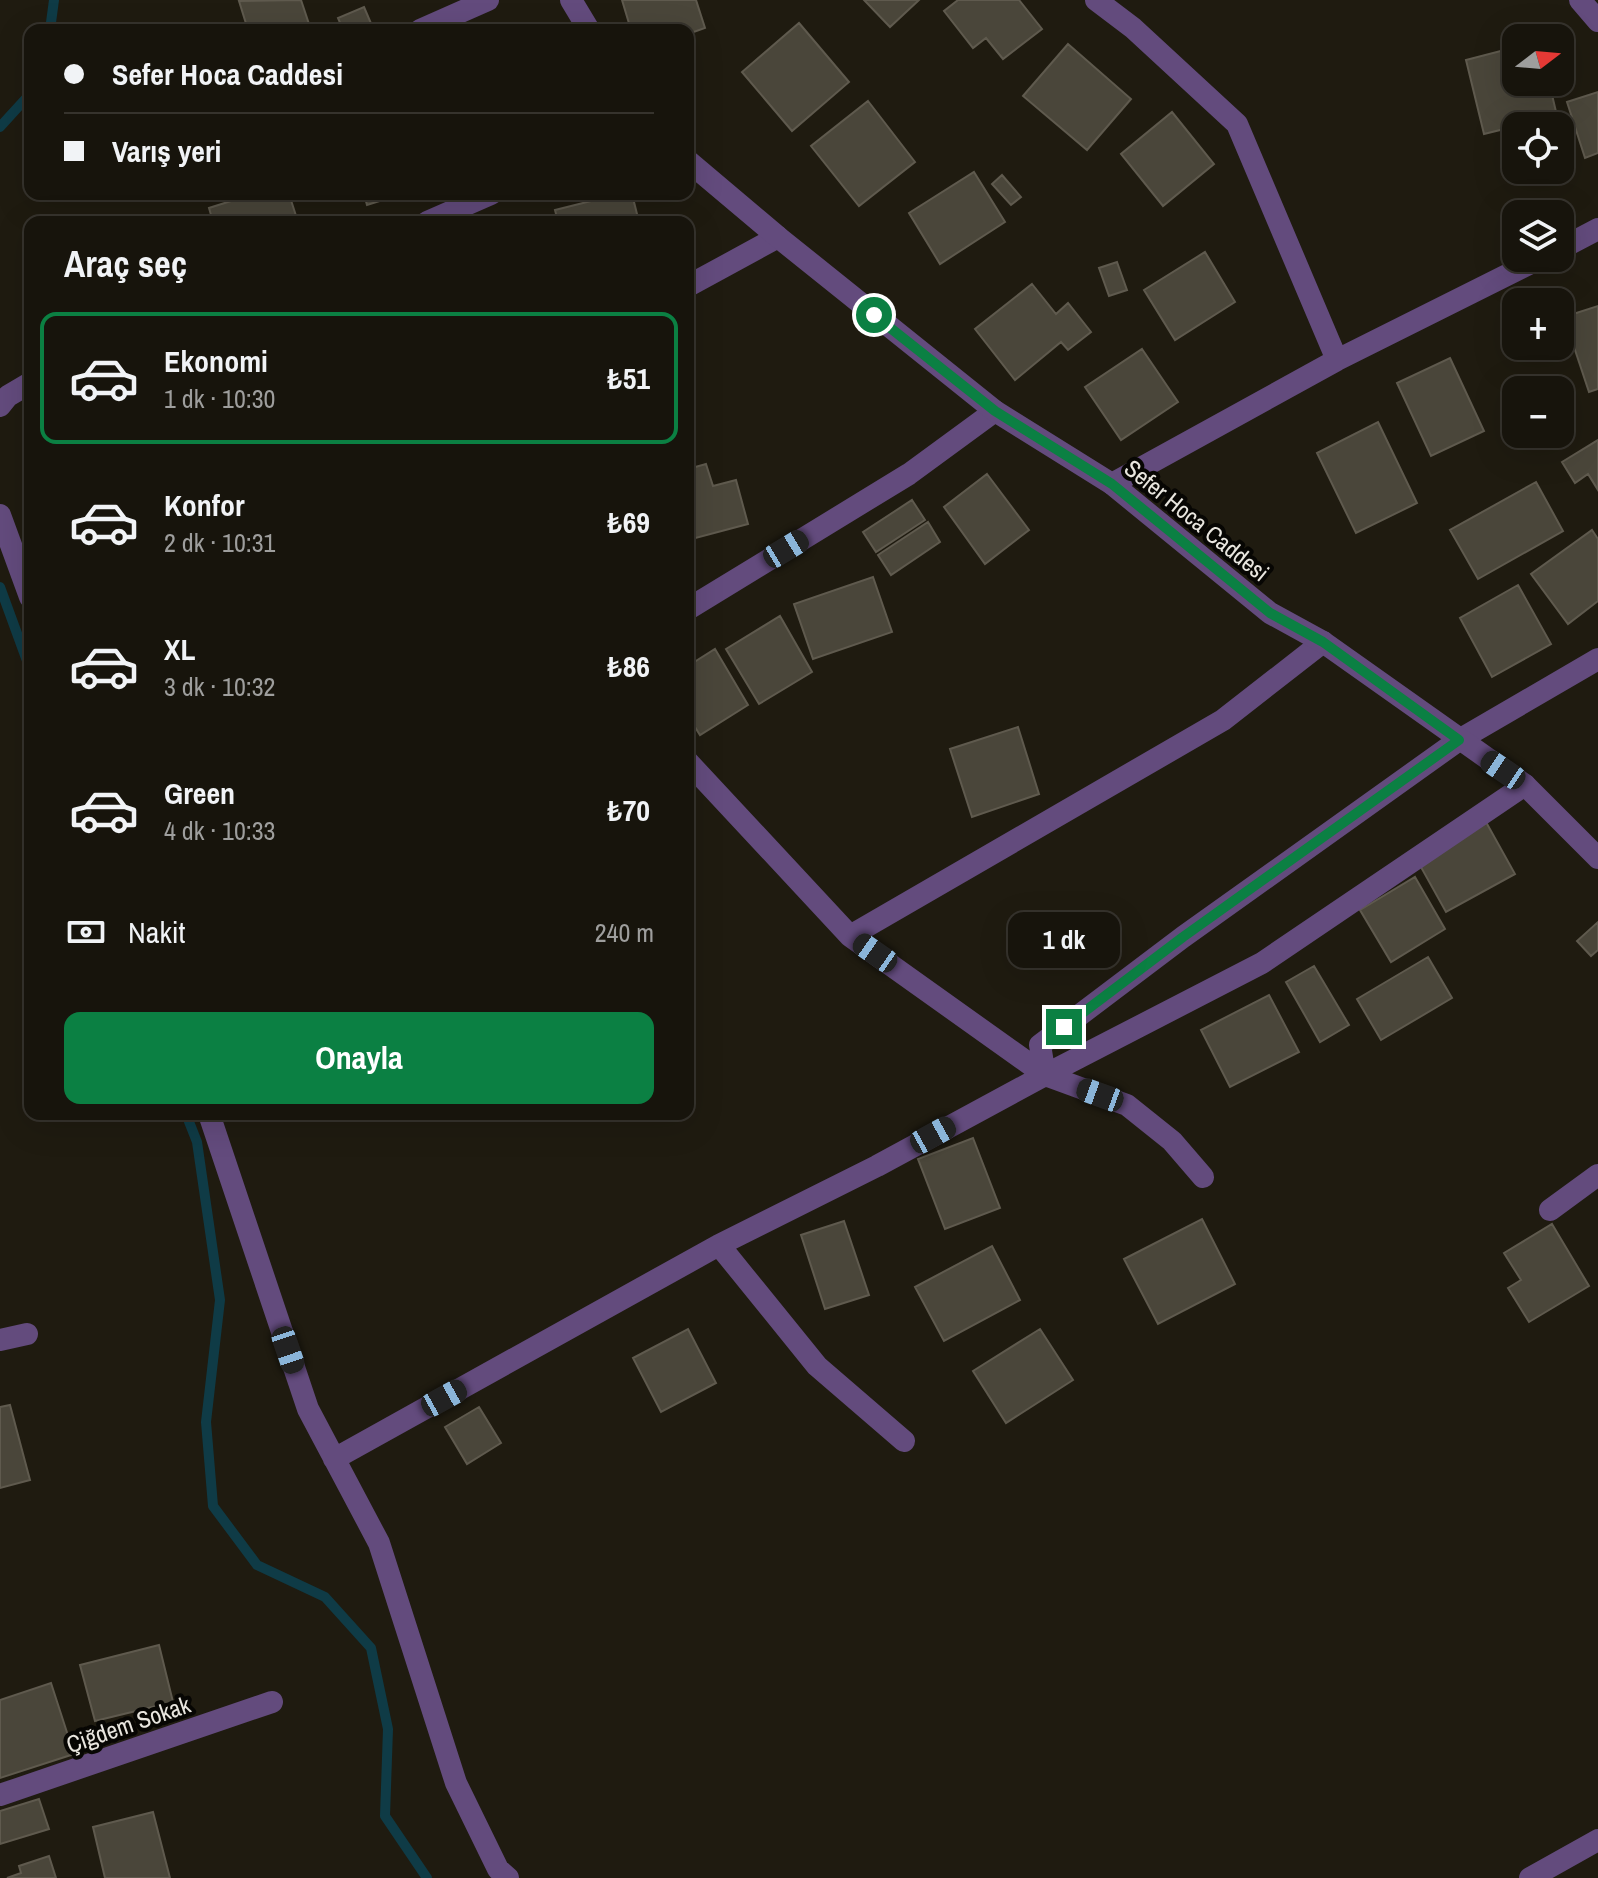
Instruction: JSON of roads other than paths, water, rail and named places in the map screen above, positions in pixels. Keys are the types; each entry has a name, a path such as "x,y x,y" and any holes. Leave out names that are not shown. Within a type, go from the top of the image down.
{"street":[{"path":"434,24 488,0"},
{"path":"571,0 585,24"},
{"path":"1096,0 1133,28 1237,124 1337,360"},
{"path":"1580,0 1598,21"},
{"name":"Sefer Hoca Caddesi","path":"694,166 995,411 1112,484 1270,613 1323,642 1525,785 1598,858"},
{"path":"441,216 477,200"},
{"path":"1574,242 1598,229"},
{"path":"694,283 778,237"},
{"path":"1112,484 1337,360 1513,272"},
{"path":"0,406 8,396 24,387"},
{"path":"694,605 909,474 995,411"},
{"path":"0,515 24,581"},
{"path":"850,936 1223,720 1323,642"},
{"path":"1045,1075 1040,1045 1183,937 1459,740 1598,659"},
{"path":"694,768 850,936 1045,1075 1127,1105 1172,1141 1203,1177"},
{"path":"334,1459 719,1245 877,1166 1262,963 1525,785"},
{"path":"211,1120 308,1409 379,1543 456,1783 498,1869 508,1878"},
{"path":"1550,1210 1598,1175"},
{"path":"719,1245 817,1366 904,1441"},
{"path":"0,1340 27,1334"},
{"name":"Çiğdem Sokak","path":"0,1795 272,1702"},
{"path":"1530,1878 1598,1840"}],"waterway":[{"path":"51,24 54,0"},
{"path":"0,127 24,101"},
{"path":"0,587 24,653"},
{"path":"188,1120 197,1142 220,1300 206,1422 213,1506 257,1565 325,1597 371,1648 388,1729 385,1816 427,1878"}]}
